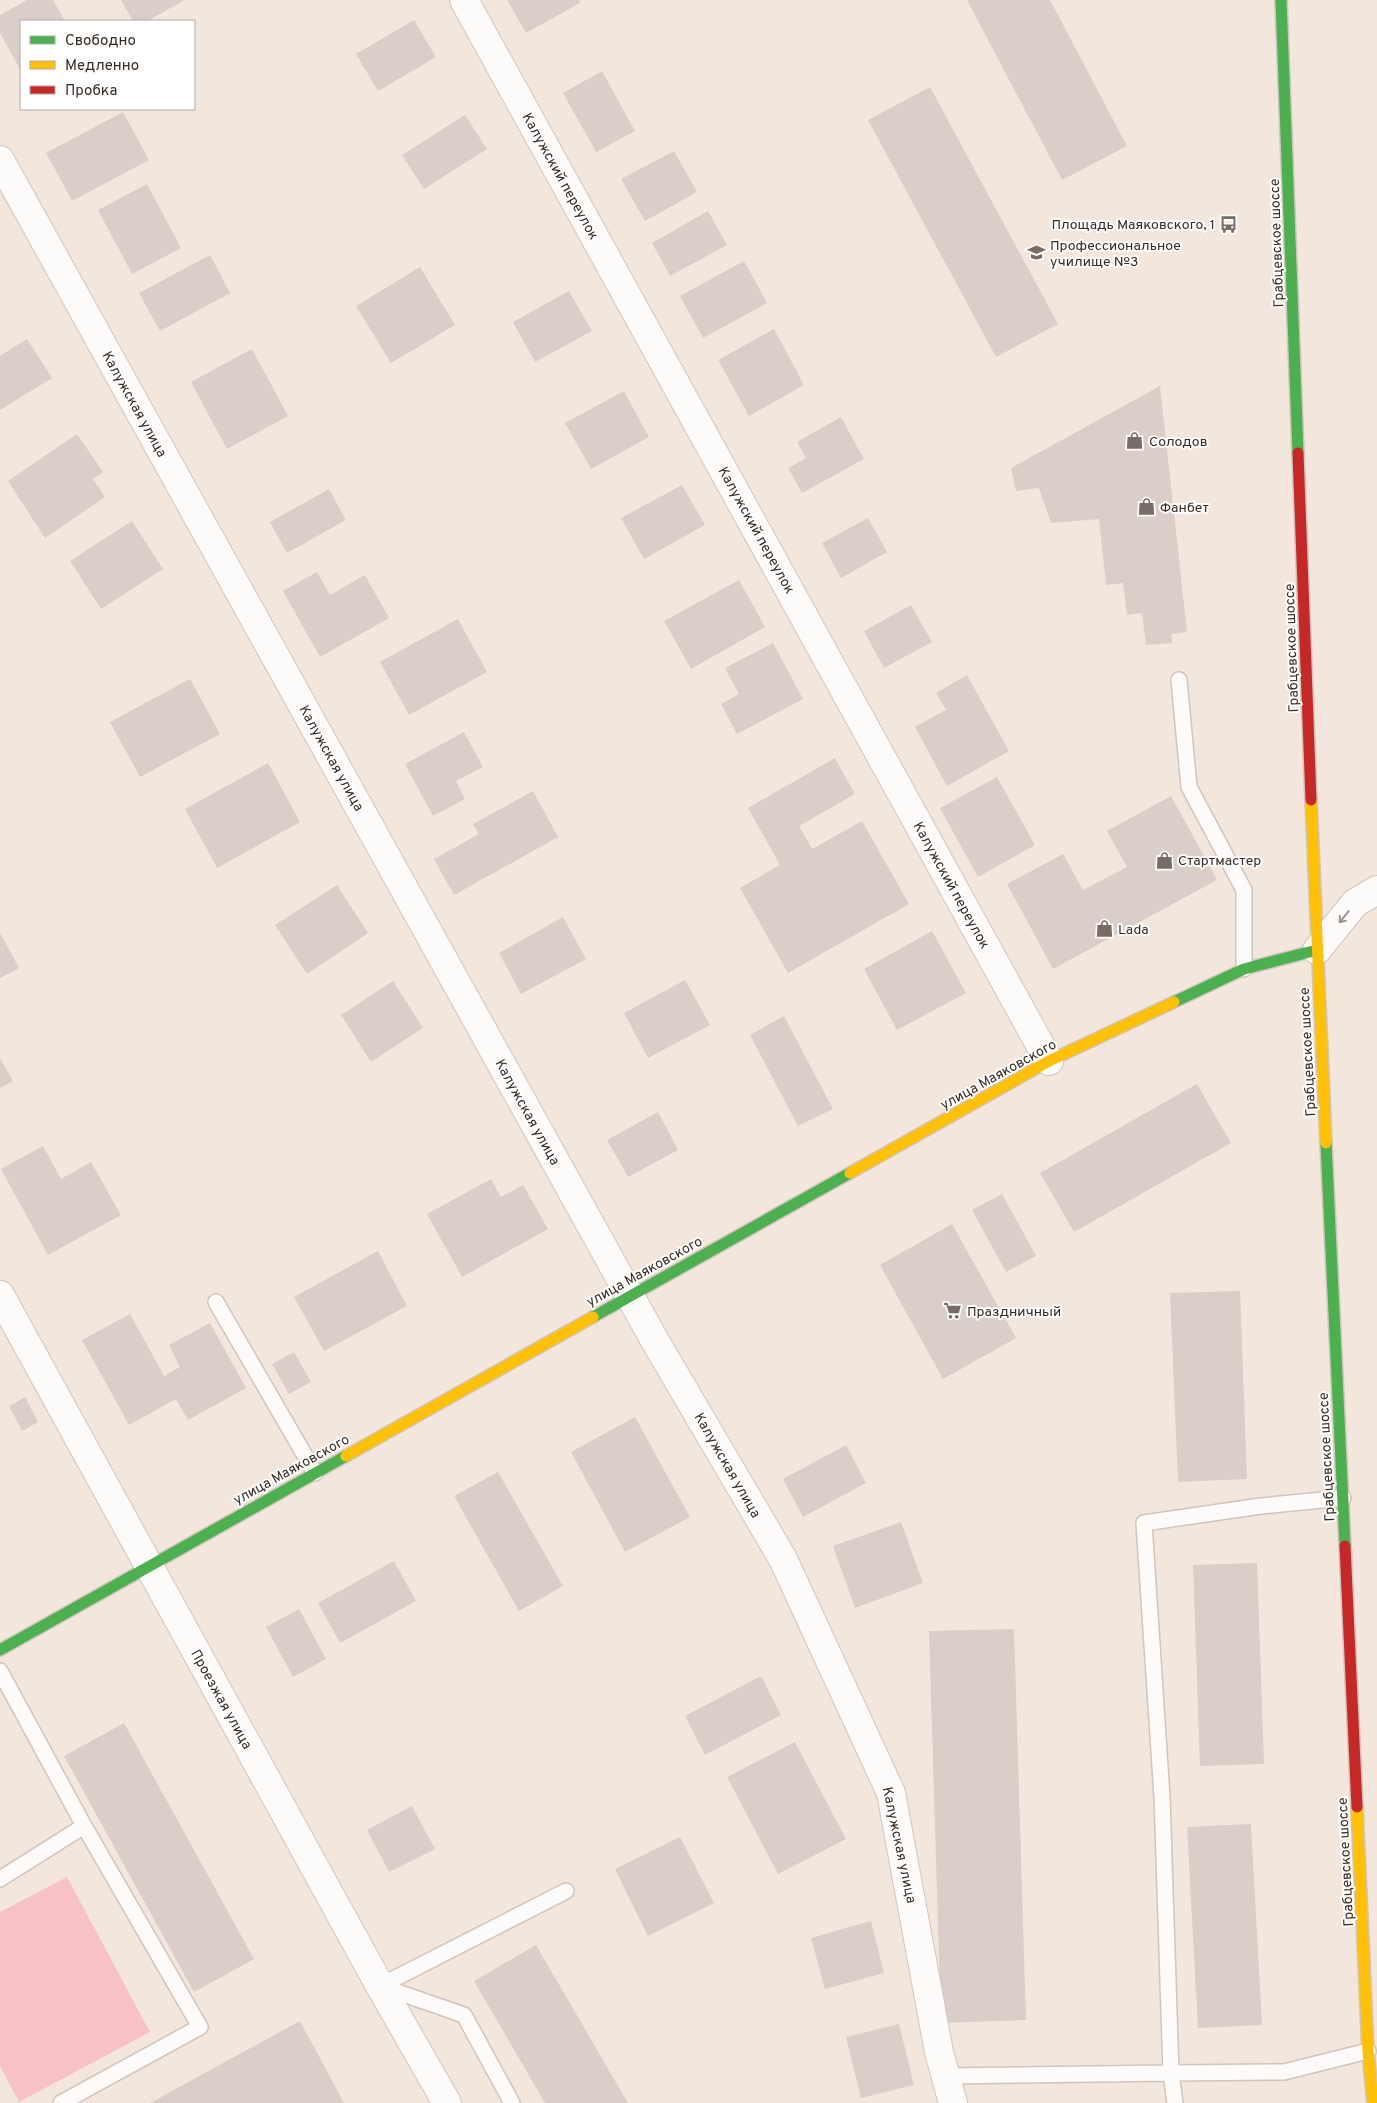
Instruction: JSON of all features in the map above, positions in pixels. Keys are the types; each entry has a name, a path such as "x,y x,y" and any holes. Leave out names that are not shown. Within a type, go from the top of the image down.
{"main road":[{"name":"Грабцевское шоссе","path":"1281,0 1317,950 1368,2051 1373,2103"},
{"name":"улица Маяковского","path":"0,1650 1050,1061 1244,969 1317,950"}],"street":[{"name":"Калужский переулок","path":"464,0 1050,1061"},
{"name":"Калужская улица","path":"0,160 631,1296 783,1559 892,1793 939,2052 953,2103"},
{"path":"1317,950 1355,903 1377,890"},
{"name":"Проезжая улица","path":"0,1295 380,1986 447,2103"}],"lane":[{"path":"1179,680 1189,787 1244,890 1244,969"},
{"path":"216,1302 315,1473"},
{"path":"1175,2103 1171,2073 1162,1797 1144,1523 1261,1506 1343,1498"},
{"path":"0,1671 84,1826 200,2027 82,2098 61,2103"},
{"path":"0,1879 84,1826"},
{"path":"380,1986 566,1891"},
{"path":"380,1986 464,2015 512,2103"},
{"path":"946,2076 1284,2072 1368,2051"}],"shaded area":[{"path":"67,1877 150,2032 19,2102 0,2066 0,1912"}],"building":[{"path":"27,0 53,0 64,20 20,20 20,69 0,33 0,15"},
{"path":"121,0 185,0 149,20 132,20"},
{"path":"507,0 579,0 580,3 526,33"},
{"path":"967,0 1050,0 1127,146 1062,180"},
{"path":"414,20 436,57 378,91 356,54"},
{"path":"602,71 635,131 596,152 563,93"},
{"path":"930,87 1058,324 996,357 868,120"},
{"path":"123,112 149,160 72,201 46,153"},
{"path":"465,115 487,149 424,189 402,155"},
{"path":"674,151 697,192 645,221 621,179"},
{"path":"147,184 181,248 132,274 98,210"},
{"path":"708,211 727,245 670,276 652,243"},
{"path":"210,255 230,293 160,331 139,293"},
{"path":"744,261 767,303 703,338 680,296"},
{"path":"420,267 455,325 391,363 356,306"},
{"path":"569,291 592,331 535,362 513,322"},
{"path":"774,329 804,385 749,416 718,360"},
{"path":"27,339 52,378 0,410 0,356"},
{"path":"252,349 288,416 227,449 191,382"},
{"path":"1160,386 1187,632 1171,634 1172,643 1146,645 1142,613 1127,615 1123,583 1106,585 1099,519 1051,523 1039,488 1016,491 1011,468"},
{"path":"624,391 649,437 591,469 565,423"},
{"path":"841,417 864,459 802,493 788,468 806,458 797,442"},
{"path":"77,434 103,472 93,479 105,497 45,538 8,481"},
{"path":"682,485 705,525 644,559 621,518"},
{"path":"329,489 346,520 287,553 270,522"},
{"path":"868,518 887,552 841,578 822,543"},
{"path":"132,521 163,569 101,609 70,561"},
{"path":"317,572 330,595 365,575 389,618 320,657 283,591"},
{"path":"739,580 765,627 691,669 664,621"},
{"path":"911,605 932,642 884,668 864,631"},
{"path":"458,619 487,672 409,715 380,662"},
{"path":"773,643 803,699 737,734 721,704 739,694 725,668"},
{"path":"967,675 1009,751 947,786 915,727 946,710 936,693"},
{"path":"190,679 220,734 140,777 110,722"},
{"path":"464,732 483,767 456,781 465,799 433,816 405,764"},
{"path":"835,758 855,794 799,826 812,849 862,821 909,904 788,973 740,888 780,865 748,808"},
{"path":"268,763 300,822 217,868 185,809"},
{"path":"997,777 1035,845 978,877 940,808"},
{"path":"533,791 558,837 454,895 434,859 479,834 473,824"},
{"path":"1171,796 1217,880 1053,969 1007,884 1063,854 1083,890 1127,867 1107,831"},
{"path":"337,885 368,933 307,974 275,925"},
{"path":"563,917 586,959 521,994 499,953"},
{"path":"932,931 966,993 897,1030 864,969"},
{"path":"0,933 19,968 0,978"},
{"path":"685,980 710,1025 648,1058 624,1013"},
{"path":"393,981 423,1028 371,1062 341,1015"},
{"path":"784,1016 833,1109 798,1126 750,1035"},
{"path":"0,1058 13,1081 0,1088"},
{"path":"1197,1084 1231,1143 1074,1232 1040,1173"},
{"path":"658,1112 678,1150 628,1177 607,1140"},
{"path":"43,1146 61,1179 91,1162 121,1215 48,1255 1,1169"},
{"path":"491,1179 501,1197 523,1185 548,1229 462,1277 427,1214"},
{"path":"1002,1194 1036,1256 1006,1272 972,1210"},
{"name":"Праздничный","path":"952,1224 1016,1338 943,1379 880,1265"},
{"path":"378,1251 407,1306 324,1351 294,1297"},
{"path":"1240,1291 1247,1479 1178,1482 1170,1293"},
{"path":"130,1314 164,1376 180,1367 169,1345 210,1323 246,1388 188,1420 176,1399 129,1425 82,1340"},
{"path":"294,1352 311,1382 289,1394 272,1364"},
{"path":"25,1397 38,1422 22,1431 9,1406"},
{"path":"635,1417 690,1517 625,1552 571,1452"},
{"path":"846,1445 866,1483 803,1517 783,1479"},
{"path":"498,1472 563,1586 519,1611 454,1496"},
{"path":"901,1522 923,1583 855,1608 833,1546"},
{"path":"394,1561 416,1601 340,1643 318,1603"},
{"path":"1257,1563 1264,1764 1200,1766 1193,1565"},
{"path":"299,1609 326,1659 293,1677 266,1627"},
{"path":"1014,1629 1026,2020 941,2023 929,1631"},
{"path":"761,1676 781,1715 705,1755 685,1716"},
{"path":"124,1723 254,1959 194,1992 64,1756"},
{"path":"795,1742 846,1839 778,1874 727,1777"},
{"path":"412,1806 435,1849 389,1872 367,1830"},
{"path":"1251,1824 1262,2025 1198,2028 1187,1827"},
{"path":"680,1837 714,1903 648,1936 615,1869"},
{"path":"871,1921 884,1973 825,1989 811,1938"},
{"path":"536,1945 628,2103 545,2103 474,1981"},
{"path":"300,2021 344,2103 150,2103"},
{"path":"899,2024 914,2085 861,2098 846,2037"}],"traffic: fast":[{"path":"1281,0 1298,453"},
{"path":"1174,1002 1244,969 1317,950"},
{"path":"1326,1143 1345,1546"},
{"path":"593,1317 850,1173"},
{"path":"0,1650 346,1456"}],"traffic: slow":[{"path":"1311,800 1326,1143"},
{"path":"850,1173 1049,1061 1174,1002"},
{"path":"346,1456 593,1317"},
{"path":"1357,1807 1368,2051 1373,2103"}],"traffic: jam":[{"path":"1298,453 1311,800"},
{"path":"1345,1546 1357,1807"}],"place":[{"name":"Площадь Маяковского, 1","path":"1229,224"},
{"name":"Профессиональное училище №3","path":"1036,253"},
{"name":"Солодов","path":"1135,441"},
{"name":"Фанбет","path":"1146,507"},
{"name":"Стартмастер","path":"1164,860"},
{"name":"Lada","path":"1104,929"},
{"name":"Праздничный","path":"953,1311"}]}
